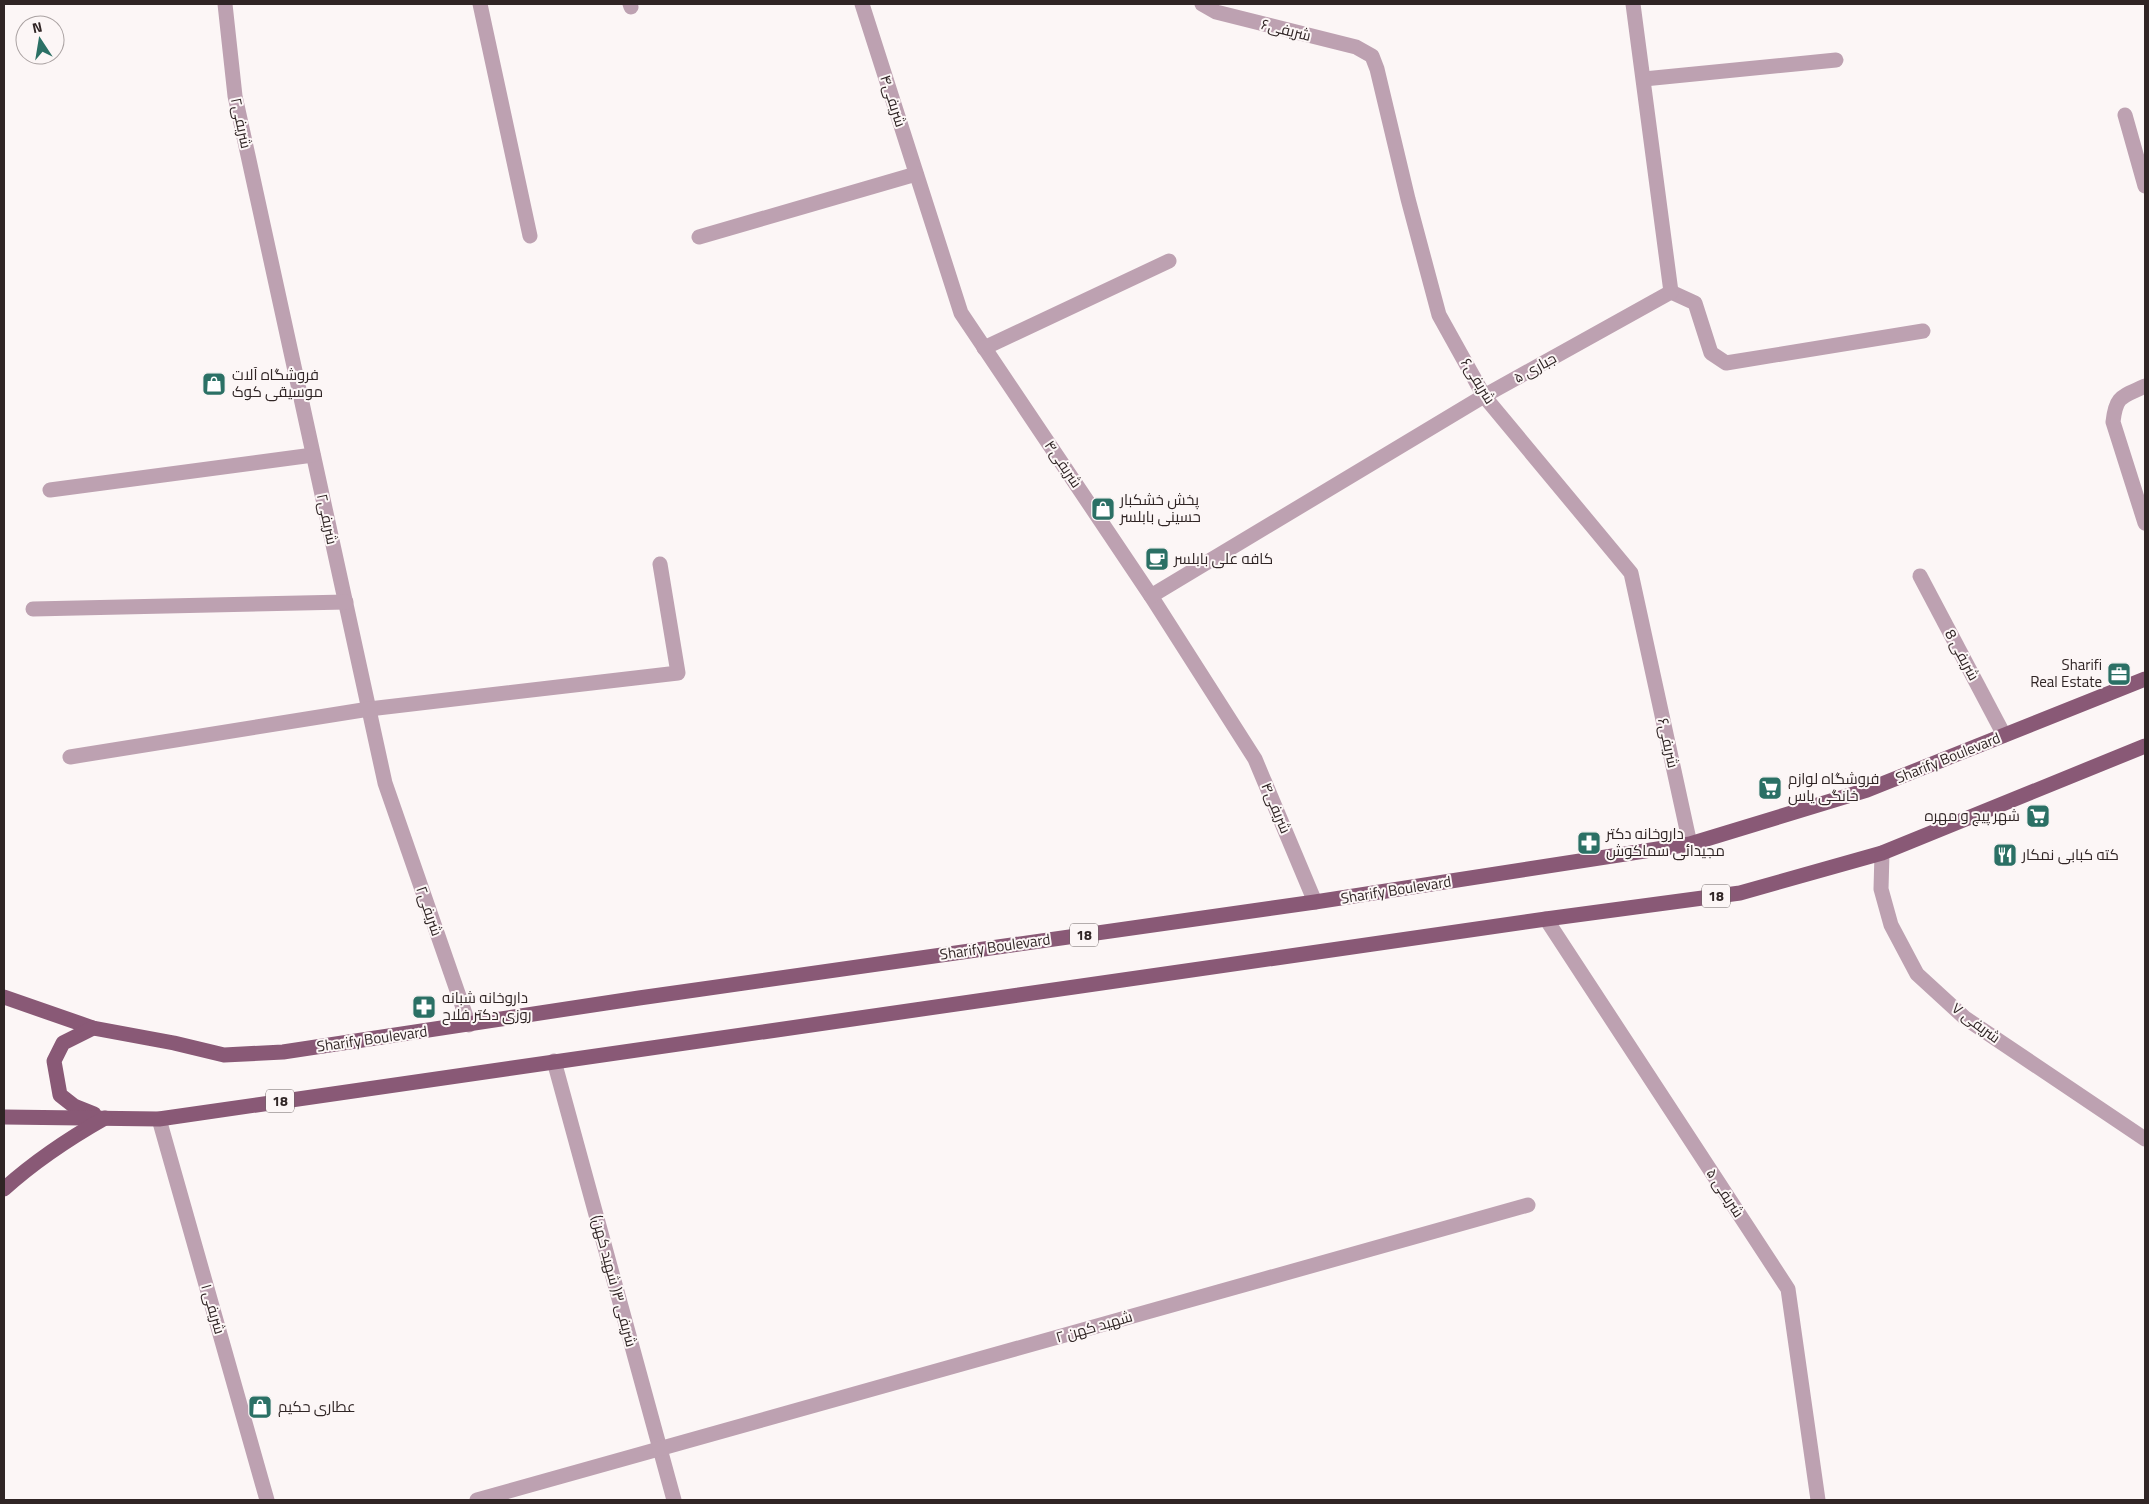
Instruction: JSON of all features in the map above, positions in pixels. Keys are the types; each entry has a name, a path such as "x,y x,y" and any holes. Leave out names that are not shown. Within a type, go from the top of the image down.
{"main road":[{"name":"Sharify Boulevard","path":"4,997 93,1028 174,1042 224,1055 283,1052 629,999 1315,902 1690,844 1867,790 2145,679"},
{"name":"18","path":"4,1117 160,1118 1546,919 1740,893 1882,853 2145,746"},
{"path":"93,1028 63,1042 54,1061 60,1095 74,1106 106,1118"},
{"path":"4,1189 29,1166 106,1118"}],"street":[{"name":"شریفی۲","path":"225,4 235,96 385,783 469,1025"},
{"path":"480,4 530,236"},
{"name":"شریفی۴","path":"862,4 961,313 1151,596 1255,759 1315,902"},
{"name":"شریفی۶","path":"1202,4 1216,12 1356,47 1372,56 1377,69 1408,199 1439,315 1484,396 1632,573 1690,844"},
{"path":"1633,4 1672,292 1695,303 1711,353 1726,363 1923,331"},
{"path":"1644,79 1836,60"},
{"path":"2125,115 2145,186"},
{"path":"699,237 916,174"},
{"path":"984,348 1169,262"},
{"name":"جباری ۵","path":"1151,596 1484,396 1672,292"},
{"path":"2145,386 2120,398 2115,408 2113,422 2145,523"},
{"path":"50,490 313,455"},
{"path":"70,758 369,709 678,673 660,564"},
{"name":"شریفی 8","path":"1920,576 2004,735"},
{"path":"33,608 346,602"},
{"name":"شریفی ۷","path":"1882,853 1880,889 1891,926 1917,974 1965,1018 2145,1139"},
{"name":"شریفی ۵","path":"1546,919 1788,1289 1818,1500"},
{"name":"شریفی ۳( شهید کهن)","path":"554,1061 674,1500"},
{"name":"شریفی ۱","path":"160,1118 267,1500"},
{"name":"شهید کهن ۲","path":"477,1500 1528,1205"}],"place":[{"name":"فروشگاه آلات موسیقی کوک","path":"214,384"},
{"name":"پخش خشکبار حسینی بابلسر","path":"1103,509"},
{"name":"کافه علی بابلسر","path":"1157,559"},
{"name":"Sharifi Real Estate","path":"2119,674"},
{"name":"فروشگاه لوازم خانگی یاس","path":"1770,788"},
{"name":"شهر پیچ و مهره","path":"2038,816"},
{"name":"داروخانه دکتر مجیدائی سماکوش","path":"1589,843"},
{"name":"کته کبابی نمکار","path":"2005,855"},
{"name":"داروخانه شبانه روزی دکتر فلاح","path":"424,1007"},
{"name":"عطاری حکیم","path":"260,1407"}]}
